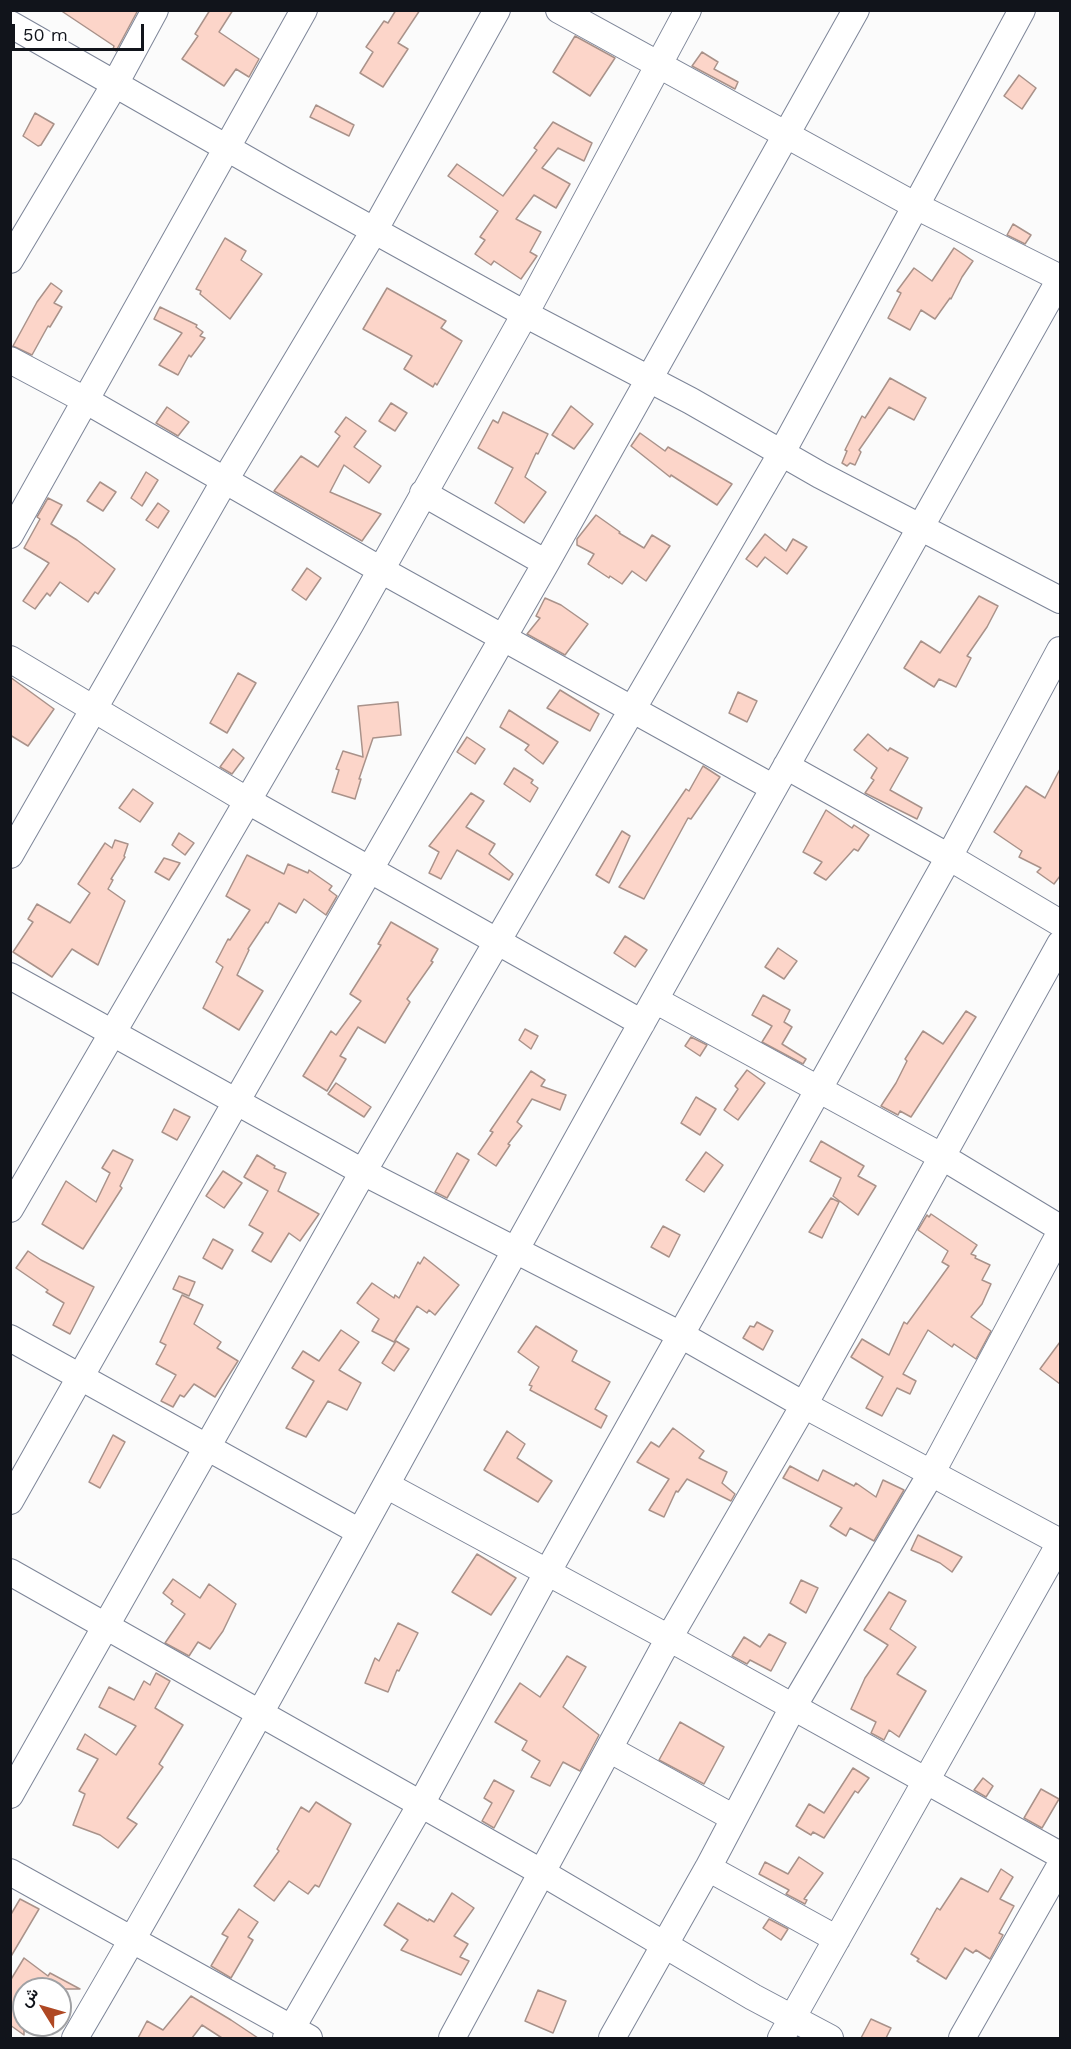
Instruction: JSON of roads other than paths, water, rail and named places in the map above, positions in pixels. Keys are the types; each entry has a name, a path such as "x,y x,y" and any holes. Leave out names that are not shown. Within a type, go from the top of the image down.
{"street":[{"path":"10,260 115,84 155,10"},
{"path":"10,535 304,10"},
{"path":"10,855 96,709 225,480 374,231 497,10"},
{"path":"75,2038 133,1940 261,1712 642,1023 1060,278 916,206 785,136 559,10"},
{"path":"10,1209 381,570 525,314 688,10"},
{"path":"10,1502 236,1102 650,380 856,10"},
{"path":"10,1795 363,1172 782,453 1022,10"},
{"path":"10,24 525,314 919,528 1060,600"},
{"path":"10,360 85,400 381,570 774,788"},
{"path":"423,493 546,563"},
{"path":"10,1872 133,1940 296,2035 547,1573 949,857 1060,650"},
{"path":"10,659 248,801 642,1023"},
{"path":"786,766 949,857 1060,923"},
{"path":"452,2038 669,1638 804,1405 1060,944"},
{"path":"10,976 363,1172 681,1335 804,1405 1060,1543 786,2028"},
{"path":"655,1000 941,1156 1060,1228"},
{"path":"612,2038 708,1868 793,1707 932,1472 1060,1233"},
{"path":"10,1338 360,1532"},
{"path":"386,1485 669,1638 1060,1855"},
{"path":"10,1572 541,1872 664,1945 786,2028 830,2038"},
{"path":"609,1749 734,1818"},
{"path":"962,2038 1060,1866"},
{"path":"708,1868 837,1939"}]}
